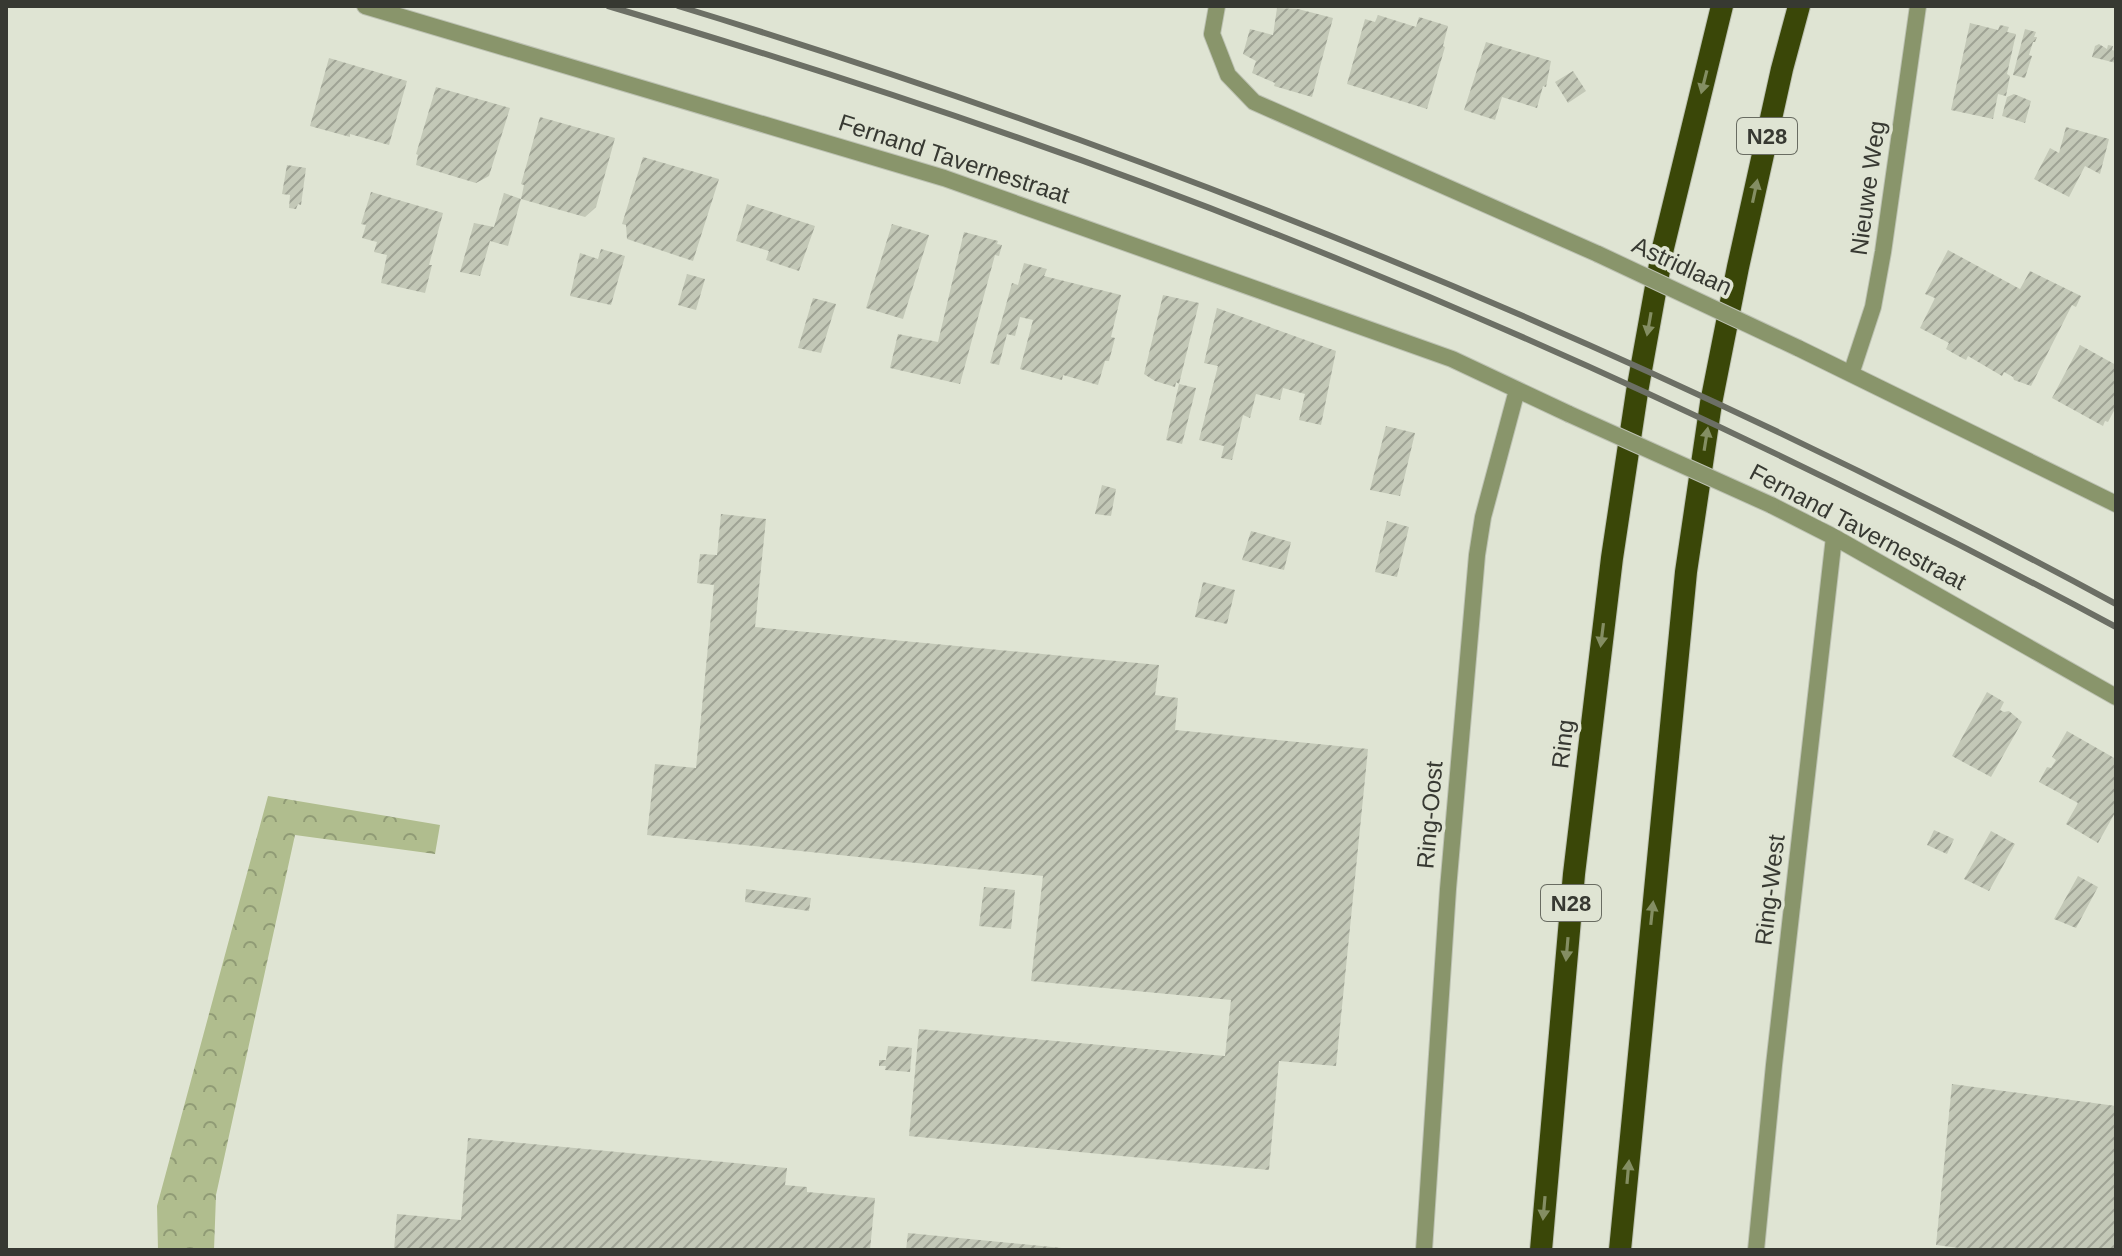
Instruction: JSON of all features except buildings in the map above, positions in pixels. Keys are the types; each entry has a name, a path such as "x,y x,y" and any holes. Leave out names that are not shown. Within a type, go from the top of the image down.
{"highway":[{"name":"Ring","path":"1541,1250 1574,874 1610,573 1637,392 1663,248 1722,6"},
{"name":"N28","path":"1620,1250 1686,572 1711,403 1738,267 1799,6"}],"street":[{"name":"Fernand Tavernestraat","path":"365,6 944,178 1452,359 1834,537 2116,697"},
{"name":"Astridlaan","path":"1217,6 1212,34 1228,75 1254,102 1598,254 2116,504"},
{"name":"Nieuwe Weg","path":"1851,374 1873,307 1918,6"},
{"name":"Ring-Oost","path":"1424,1250 1448,889 1477,555 1483,517 1517,390"},
{"name":"Ring-West","path":"1756,1250 1834,537"}],"green space":[{"path":"268,796 440,825 435,854 295,835 216,1195 214,1250 158,1250 157,1206"}],"railway":[{"path":"608,6 1028,141 1194,202 1383,278 1702,418 1910,520 2116,627"},
{"path":"678,6 864,65 1048,129 1412,269 1768,427 1943,513 2116,604"}]}
